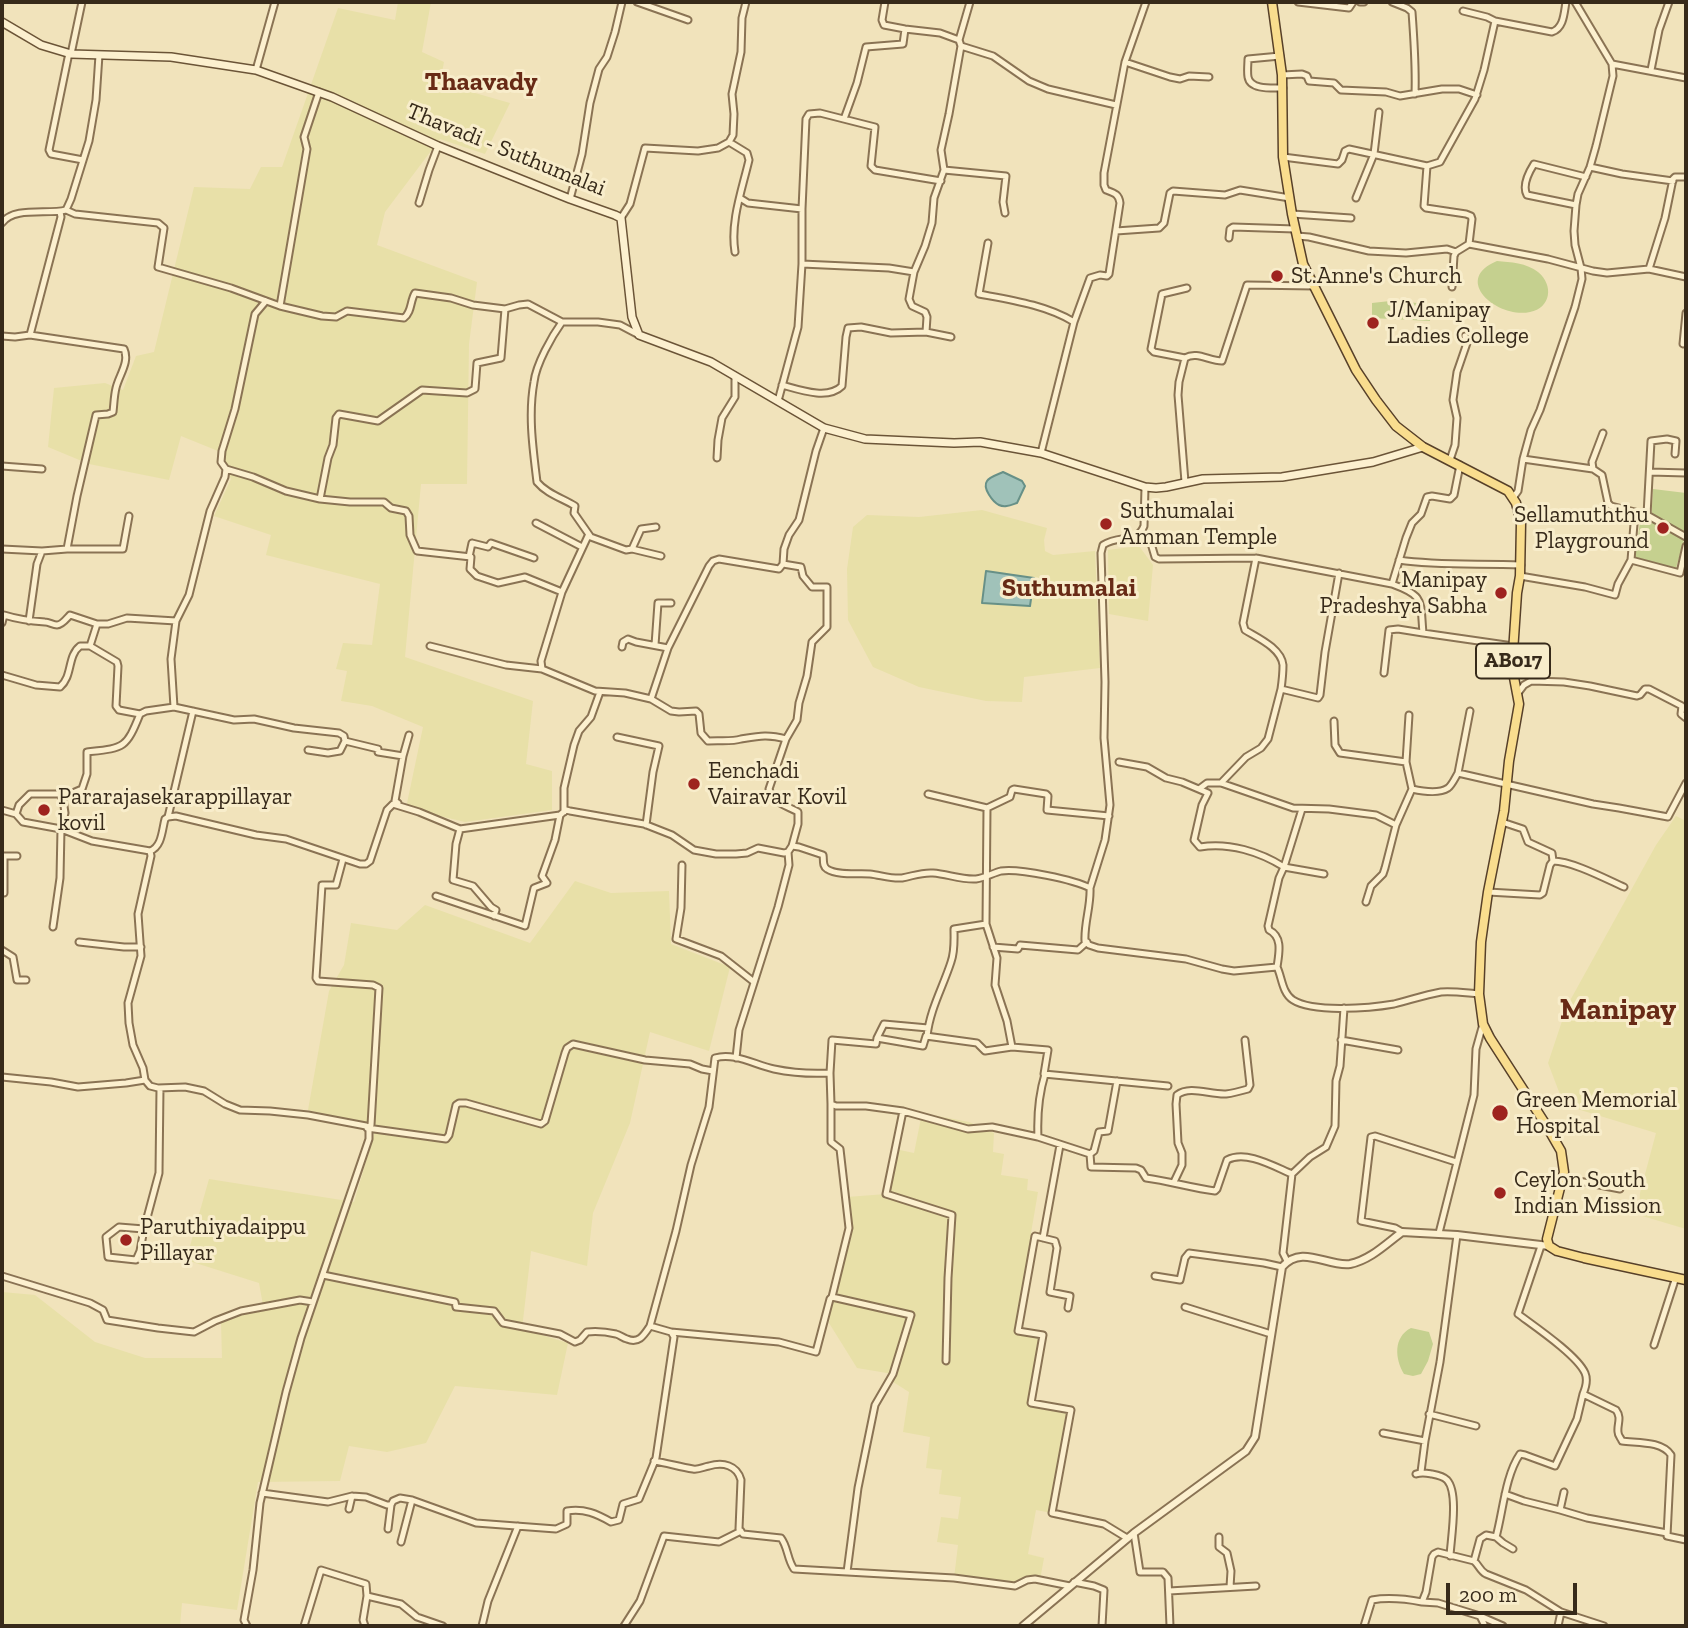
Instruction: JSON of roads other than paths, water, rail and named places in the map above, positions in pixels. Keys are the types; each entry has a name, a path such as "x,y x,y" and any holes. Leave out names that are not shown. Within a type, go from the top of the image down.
{"main road":[{"path":"1272,2 1283,88 1283,157 1303,264 1356,370 1396,426 1423,447 1508,491 1513,498"},
{"name":"Thavadi - Suthumalai","path":"2,22 41,46 70,53 170,57 256,70 318,92 438,146 621,218 632,317 639,335"},
{"path":"639,335 711,362 824,428 865,439 980,442 1041,453 1145,487 1166,487 1203,479 1282,477 1373,462 1423,447"},
{"name":"AB017","path":"1513,498 1521,523 1521,565 1513,646 1513,667 1519,704 1481,942 1479,994 1483,1024 1561,1151 1563,1178 1545,1246"},
{"path":"1545,1246 1584,1258 1686,1280"}],"street":[{"path":"82,2 49,150 51,153 83,160"},
{"path":"256,70 275,2"},
{"path":"570,199 582,153 590,103 599,69 607,57 622,2"},
{"path":"637,2 688,20"},
{"path":"621,218 630,204 645,148 698,151 718,148 729,142 733,135 732,94 741,52 742,18 746,2"},
{"path":"885,2 882,20 884,25 940,33 993,56 1029,81 1048,89 1116,105"},
{"path":"926,332 925,312 912,306 909,299 914,272 932,223 934,198 944,170 941,150 970,2"},
{"path":"1041,453 1074,322 1090,278 1109,274 1120,203 1115,193 1106,190 1104,173 1125,62 1146,2"},
{"path":"1298,2 1349,8 1353,2"},
{"path":"1391,2 1412,12 1415,94"},
{"path":"1463,11 1495,21 1552,32 1562,23 1566,2"},
{"path":"1513,498 1518,491 1531,430 1540,410 1582,279 1575,245 1576,205 1590,167 1613,76 1612,64 1574,2"},
{"path":"1651,71 1669,2"},
{"path":"1283,157 1338,164 1349,149 1427,166 1440,162 1477,94 1495,21"},
{"path":"844,119 866,47 904,44 905,29"},
{"path":"30,335 61,216 71,199 89,141 96,100 99,55"},
{"path":"1280,56 1248,59 1248,77 1250,83 1255,86 1283,88"},
{"path":"1125,62 1180,79 1189,76 1209,78"},
{"path":"1612,64 1686,78"},
{"path":"1282,75 1302,74 1307,76 1309,81 1334,83 1341,90 1386,92 1400,96 1451,89 1477,94"},
{"path":"280,306 307,149 304,137 318,92"},
{"path":"1356,198 1374,154 1379,111"},
{"path":"778,401 798,327 806,120 809,114 820,113 875,127 871,166 875,170 941,181"},
{"path":"729,142 747,153 749,158 734,227 734,252"},
{"path":"419,203 438,146"},
{"path":"1576,205 1527,195 1527,179 1534,164 1586,177"},
{"path":"1427,166 1424,206 1471,216 1469,244"},
{"path":"1590,167 1673,181"},
{"path":"944,170 1006,176 1003,202 1005,213"},
{"path":"1649,269 1673,181 1675,177 1686,177"},
{"path":"1116,232 1158,228 1164,223 1172,191 1225,195 1240,190 1290,198"},
{"path":"740,198 748,203 802,209"},
{"path":"3,219 33,212 63,211 158,223 164,228 158,267 231,288 280,306 322,316 336,317 347,311 404,318 408,315 415,293 505,309 528,304 562,322 621,325 639,335"},
{"path":"1292,214 1351,218"},
{"path":"1229,238 1230,229 1233,228 1296,232 1369,251 1406,253 1447,249 1455,252"},
{"path":"988,243 979,294 1020,301 1074,322"},
{"path":"1455,252 1469,244 1607,273 1649,269 1686,277"},
{"path":"1452,287 1455,252"},
{"path":"802,264 889,268 914,272"},
{"path":"1187,288 1162,293 1152,349 1154,352 1185,358 1197,355 1222,361 1247,285 1315,286"},
{"path":"266,301 255,314 235,409 222,451 221,462 226,469 286,491 320,499 384,502 391,508 406,511 409,516 410,535 417,551 469,557"},
{"path":"320,499 339,414 378,421 422,390 467,393 475,389 477,363 501,358 505,309"},
{"path":"1684,344 1686,313"},
{"path":"562,322 534,380 531,438 537,482 551,494 575,506 574,513 590,536 626,550 661,556"},
{"path":"782,385 828,393 838,390 842,386 848,328 861,327 891,333 926,332 951,337"},
{"path":"2,336 30,335 124,349 127,355 116,387 113,412 96,415 67,549"},
{"path":"1450,460 1455,445 1457,418 1453,400 1457,372 1467,343 1465,336"},
{"path":"1185,358 1178,395 1185,482"},
{"path":"717,458 722,418 735,397 735,376"},
{"path":"651,699 668,648 713,561 719,559 779,569 789,535 799,520 824,428"},
{"path":"1592,469 1603,433"},
{"path":"1647,515 1651,442 1676,440 1675,454"},
{"path":"1523,459 1592,469 1602,475 1611,506 1647,515 1686,537"},
{"path":"1392,584 1412,523 1421,514 1427,497 1450,499 1454,495 1460,465"},
{"path":"2,466 42,469"},
{"path":"174,707 171,659 176,621 189,595 210,512 226,469"},
{"path":"1650,472 1686,473"},
{"path":"1145,487 1142,532 1136,537 1116,538 1108,542 1103,545 1101,553 1104,738 1110,805 1105,840 1090,888 1085,941 1098,948 1186,959 1234,971 1277,967"},
{"path":"1520,576 1615,595 1631,561 1635,512"},
{"path":"2,549 124,549 129,516"},
{"path":"536,523 582,547"},
{"path":"632,549 641,529 656,527"},
{"path":"1142,532 1150,540 1155,556 1159,559 1256,558 1392,584 1413,591 1419,598 1423,633"},
{"path":"542,669 541,661 562,592 582,547 590,536"},
{"path":"534,558 491,543 488,547 472,543 469,557 470,569 477,576 498,583 525,577 562,592"},
{"path":"1631,561 1680,573 1686,546"},
{"path":"29,621 37,564 42,551"},
{"path":"1221,783 1268,739 1281,689 1283,663 1267,643 1245,630 1243,623 1256,558"},
{"path":"1399,560 1521,565"},
{"path":"736,1058 739,1030 778,907 798,824 799,812 771,797 769,789 786,739 797,720 813,642 827,627 827,587 812,587 803,576 801,567 782,564"},
{"path":"1281,689 1310,697 1318,698 1321,695 1325,652 1339,573"},
{"path":"655,646 658,603 671,603"},
{"path":"2,623 3,615 23,621 48,621 59,625 70,615 97,624 108,624 127,618 176,621"},
{"path":"90,646 97,624"},
{"path":"1384,673 1389,630 1398,629 1513,646"},
{"path":"622,647 623,642 628,639 668,648"},
{"path":"2,676 36,685 60,687 68,677 75,650 80,646 90,646 117,662 117,708 140,714"},
{"path":"430,646 506,665 542,669 595,691 625,693 651,699 671,711 696,711 699,714 701,733 708,741 740,740 753,736 786,739"},
{"path":"1518,693 1531,681 1564,682 1637,696 1649,689 1682,706 1681,714 1686,718"},
{"path":"436,896 525,926 534,888 547,883 542,876 562,814 564,788 574,745 600,692"},
{"path":"16,814 19,805 30,794 68,795 82,789 87,774 88,752 115,749 130,740 140,714 145,711 174,707 234,720 254,719 344,736 345,741 340,751 328,753 308,750"},
{"path":"2,810 16,814 23,822 61,829 92,841 155,850 168,817 193,711"},
{"path":"1412,789 1441,791 1449,787 1458,773 1469,711"},
{"path":"1366,902 1371,886 1383,874 1396,825 1412,789 1406,762 1409,715"},
{"path":"1334,721 1335,745 1340,753 1406,762"},
{"path":"409,735 395,801 460,829 570,811 646,825 672,835 694,850 747,853 758,848 784,853 799,847 823,855 824,865 834,872 902,878 935,873 975,879 1002,871 1013,871 1048,876 1090,888"},
{"path":"617,737 659,746 646,825"},
{"path":"345,741 403,757"},
{"path":"1119,762 1147,767 1166,778 1208,793 1202,805 1194,840 1200,847 1211,845 1244,849 1268,857 1284,867 1325,874"},
{"path":"1458,773 1507,786 1668,817 1686,783"},
{"path":"1199,789 1207,783 1221,783 1293,807 1376,815 1396,825"},
{"path":"928,794 987,808 1010,797 1014,789 1046,794 1047,810 1108,816"},
{"path":"53,927 60,878 61,829 65,813 63,799 59,794"},
{"path":"168,817 176,816 256,835 286,839 366,864 370,861 387,810 393,804 401,805"},
{"path":"987,808 986,924 997,958 995,985 1013,1047"},
{"path":"1302,809 1279,878 1268,926 1278,938 1277,967 1284,989 1292,1000 1315,1008 1344,1008 1392,1004 1440,992 1479,994"},
{"path":"1488,892 1540,895 1553,861 1552,853 1528,842 1523,829 1502,822"},
{"path":"460,829 453,880 473,886 496,910 494,916"},
{"path":"150,851 138,914 141,947 138,970 128,1003 133,1045 145,1080 150,1086 204,1090 240,1111 307,1115 367,1128 446,1139 456,1105 459,1103 541,1124 545,1121 565,1053 573,1044 645,1060 690,1064 713,1070"},
{"path":"13,895 3,893 3,856 16,856"},
{"path":"343,859 336,885 322,885 316,978 318,981 373,985 379,988 371,1125 367,1128"},
{"path":"1553,861 1560,861 1624,887"},
{"path":"682,865 681,908 676,939 721,956 754,982"},
{"path":"877,1038 923,1046 934,1004 951,962 954,929 986,924"},
{"path":"79,942 141,947"},
{"path":"993,947 1018,949 1020,945 1078,950 1087,942"},
{"path":"2,950 13,957 17,980 26,980"},
{"path":"1023,1626 1127,1538 1246,1451 1255,1437 1284,1264 1292,1174 1326,1146 1335,1126 1336,1081 1340,1066 1344,1008"},
{"path":"650,1326 671,1332 779,1342 816,1352 849,1228 840,1149 831,1142 832,1040 876,1044 884,1024 928,1028"},
{"path":"1439,1233 1474,1095 1476,1049 1483,1024"},
{"path":"927,1036 976,1043 985,1051 1013,1047 1048,1050 1040,1090 1038,1136"},
{"path":"1174,1182 1182,1165 1175,1104 1177,1096 1190,1090 1229,1094 1248,1089 1250,1085 1245,1040"},
{"path":"1341,1040 1398,1050"},
{"path":"323,1275 455,1302 456,1307 494,1311 503,1323 560,1334 575,1342 587,1332 595,1331 620,1335 627,1339 643,1338 650,1326 691,1165 709,1107 715,1058 736,1058 803,1073 830,1073"},
{"path":"1045,1074 1168,1086"},
{"path":"2,1077 78,1087 145,1080"},
{"path":"1090,1154 1094,1151 1098,1132 1108,1131 1117,1081"},
{"path":"144,1229 119,1227 106,1237 108,1257 136,1260 141,1251 159,1173 160,1088"},
{"path":"831,1104 903,1111 968,1129 992,1127 1038,1136 1090,1154"},
{"path":"903,1111 886,1194 952,1215 946,1361"},
{"path":"247,1626 244,1620 262,1493 286,1392 313,1301 369,1139 367,1128"},
{"path":"1456,1162 1371,1137 1361,1221 1402,1232 1439,1233 1545,1246 1518,1314 1569,1354 1585,1373 1587,1384 1577,1419 1555,1465 1520,1454 1513,1467 1501,1507 1496,1537"},
{"path":"1043,1237 1060,1145"},
{"path":"1090,1154 1092,1174"},
{"path":"1091,1167 1136,1168 1141,1170 1146,1178 1215,1191 1227,1160 1231,1157 1252,1158 1292,1174"},
{"path":"1563,1178 1620,1189"},
{"path":"1155,1276 1180,1280 1185,1258 1189,1253 1264,1263 1284,1264 1296,1257 1314,1257 1347,1264 1365,1260 1402,1232"},
{"path":"1450,1556 1454,1499 1451,1486 1441,1475 1418,1473 1440,1362 1457,1235"},
{"path":"1068,1308 1070,1296 1050,1292 1057,1248 1055,1241 1035,1236 1018,1331 1043,1335 1031,1403 1071,1410 1052,1513 1104,1524 1127,1538"},
{"path":"2,1276 90,1303 103,1310 107,1320 194,1332 241,1311 300,1300 313,1301"},
{"path":"1654,1345 1676,1277"},
{"path":"832,1297 911,1315 893,1374 875,1405 858,1488 847,1572"},
{"path":"1185,1307 1271,1334"},
{"path":"388,1529 391,1505 400,1498 476,1523 556,1529 567,1524 567,1511 576,1510 596,1514 611,1522 619,1520 623,1504 639,1499 654,1461 674,1337 671,1332"},
{"path":"1583,1394 1619,1413 1618,1432 1622,1441 1667,1448 1671,1455 1667,1533"},
{"path":"1430,1414 1476,1426"},
{"path":"1383,1433 1424,1441"},
{"path":"654,1461 697,1470 710,1465 732,1466 739,1472 741,1479 739,1529 743,1534 781,1538 786,1544 789,1561 794,1569 954,1578 1015,1586 1035,1579 1094,1586 1104,1591 1102,1626"},
{"path":"1560,1510 1564,1492"},
{"path":"262,1493 328,1502 352,1496 366,1497 391,1505"},
{"path":"1505,1494 1587,1518 1686,1539"},
{"path":"349,1509 352,1496"},
{"path":"401,1542 412,1500"},
{"path":"482,1626 488,1601 518,1526"},
{"path":"624,1626 640,1601 664,1536 719,1542 741,1531"},
{"path":"1134,1533 1140,1572 1163,1572 1168,1578 1170,1626"},
{"path":"1474,1561 1480,1539 1486,1535 1496,1537 1513,1549"},
{"path":"1219,1537 1219,1547 1227,1553 1231,1571 1230,1587"},
{"path":"1422,1602 1432,1557 1438,1552 1474,1561 1483,1573 1526,1590 1561,1612 1604,1626"},
{"path":"304,1626 321,1570 366,1584 363,1620 365,1626"},
{"path":"1169,1591 1256,1586"},
{"path":"367,1596 401,1604 417,1617 443,1626"},
{"path":"1364,1626 1372,1600 1381,1599 1438,1603 1503,1626"},
{"path":"1558,1626 1561,1612"},
{"path":"1480,1616 1483,1624"},
{"path":"415,1626 417,1617"}],"water":[{"path":"1003,472 1022,481 1025,486 1017,503 1006,506 994,501 986,487 988,480"},
{"path":"986,571 1034,578 1030,606 982,603"}],"place":[{"name":"St.Anne's Church","path":"1277,276"},
{"name":"J/Manipay Ladies College","path":"1373,323"},
{"name":"Suthumalai Amman Temple","path":"1106,524"},
{"name":"Sellamuththu Playground","path":"1663,528"},
{"name":"Manipay Pradeshya Sabha","path":"1501,593"},
{"name":"Eenchadi Vairavar Kovil","path":"694,784"},
{"name":"Pararajasekarappillayar kovil","path":"44,810"},
{"name":"Green Memorial Hospital","path":"1500,1113"},
{"name":"Ceylon South Indian Mission","path":"1500,1193"},
{"name":"Paruthiyadaippu Pillayar","path":"126,1240"}],"district":[{"name":"Thaavady","path":"481,83"},
{"name":"Suthumalai","path":"1069,589"},
{"name":"Manipay","path":"1618,1010"}]}
